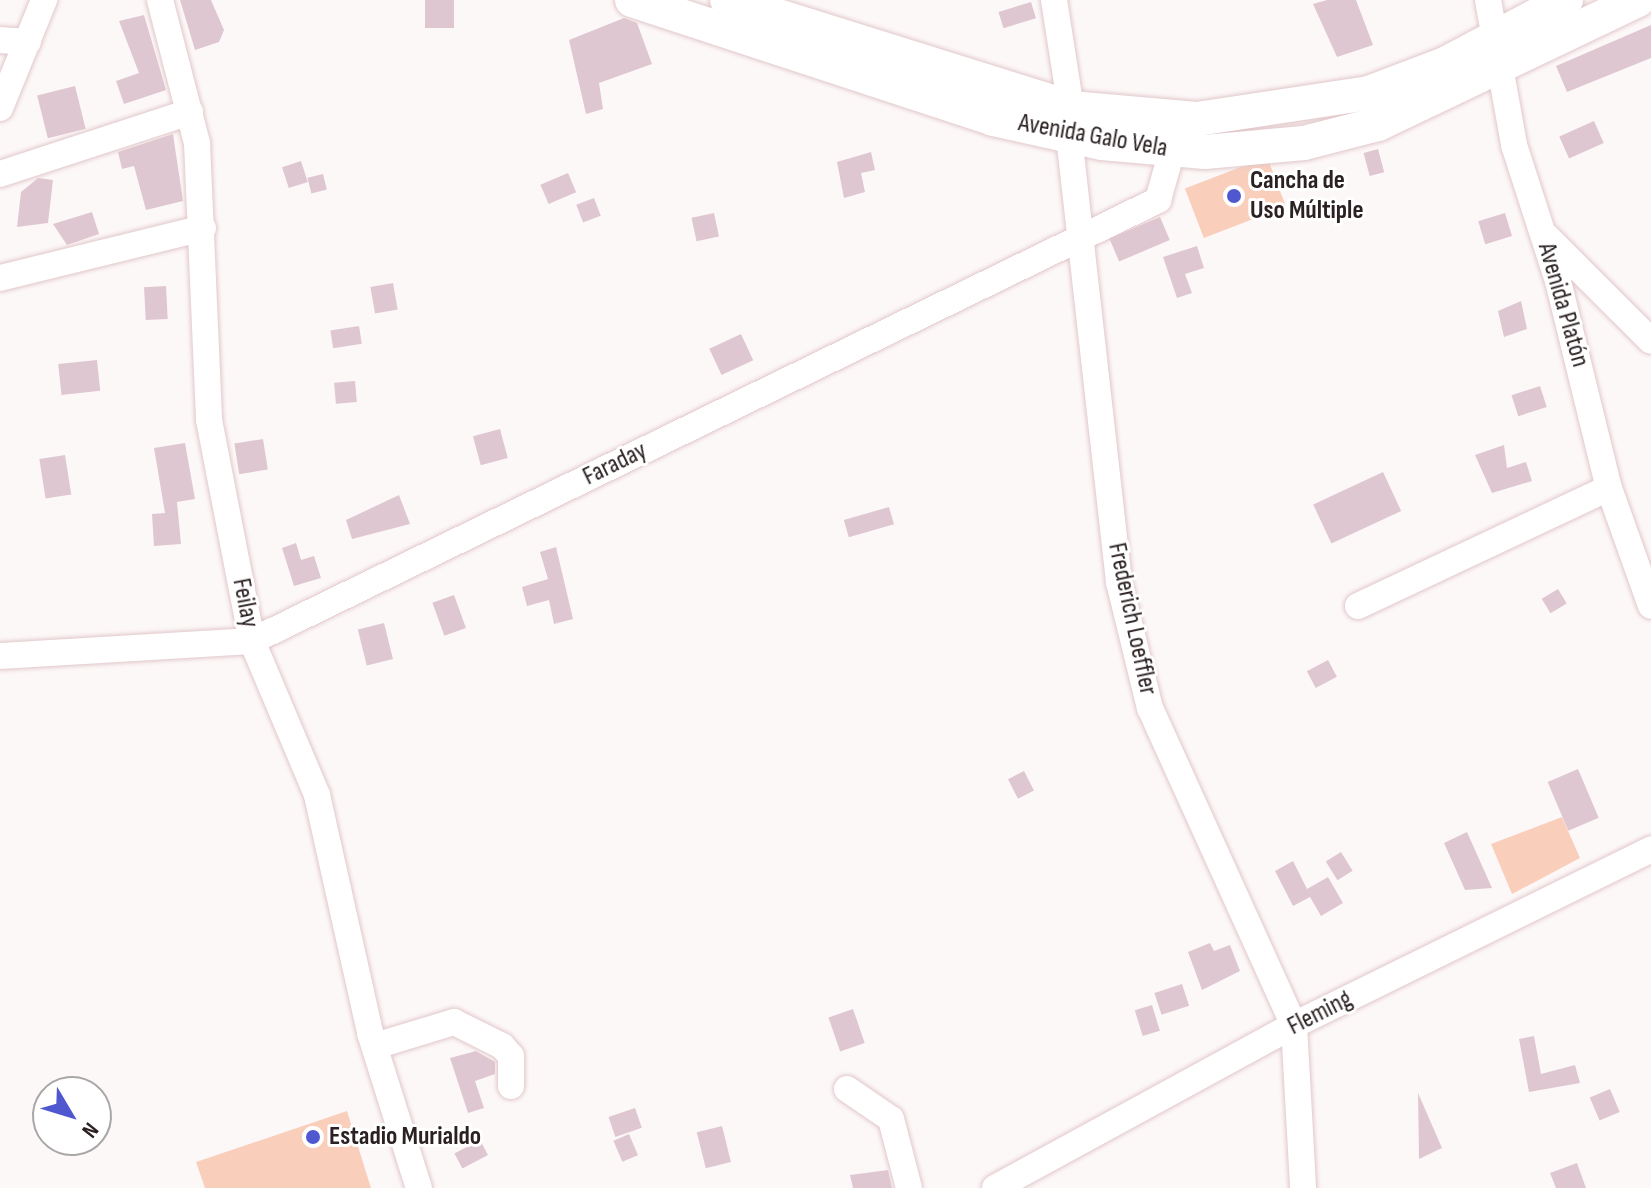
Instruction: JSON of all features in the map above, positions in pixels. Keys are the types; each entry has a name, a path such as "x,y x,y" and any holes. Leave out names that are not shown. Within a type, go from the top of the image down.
{"main road":[{"name":"Avenida Galo Vela","path":"632,0 667,6 993,119 1070,122 1286,110 1369,93 1496,54 1638,0"},
{"name":"Avenida Galo Vela","path":"727,0 1070,122 1172,151 1238,152 1337,136 1419,109 1566,0"}],"street":[{"path":"0,108 44,0"},
{"name":"Feilay","path":"160,0 190,112 203,228 209,420 252,641 317,795 375,1046 419,1188"},
{"name":"Frederich Loeffler","path":"1054,0 1119,582 1150,708 1294,1025"},
{"name":"Avenida Platón","path":"1488,0 1496,54 1609,488 1651,606"},
{"path":"0,40 28,42"},
{"path":"0,174 190,112"},
{"name":"Faraday","path":"0,656 252,641 1158,200 1172,151"},
{"path":"0,278 203,228"},
{"path":"1543,233 1651,341"},
{"path":"1358,606 1609,488"},
{"name":"Fleming","path":"995,1188 1294,1025 1651,849"},
{"path":"375,1046 454,1022 502,1046 511,1056 511,1086"},
{"path":"1294,1025 1303,1188"},
{"path":"847,1089 891,1119 909,1188"}],"shaded area":[{"name":"Cancha de Uso Múltiple","path":"1267,157 1286,206 1204,238 1185,189"},
{"path":"1562,817 1580,858 1512,894 1491,844"},
{"name":"Estadio Murialdo","path":"347,1111 371,1188 205,1188 196,1162"}],"building":[{"path":"180,0 211,0 224,30 219,42 195,50"},
{"path":"425,0 454,0 454,28 425,28"},
{"path":"1327,0 1356,0 1373,45 1337,57 1313,4"},
{"path":"1031,2 1036,18 1003,28 998,12"},
{"path":"144,15 166,90 124,104 116,81 139,73 119,21"},
{"path":"624,18 637,23 652,64 599,83 603,109 586,114 569,40"},
{"path":"1651,25 1651,58 1567,92 1556,66"},
{"path":"75,86 86,129 48,138 37,95"},
{"path":"1594,121 1604,143 1569,158 1559,136"},
{"path":"173,134 183,201 146,210 134,166 122,169 118,152"},
{"path":"1378,149 1384,172 1370,176 1364,153"},
{"path":"871,152 875,170 861,173 865,192 844,198 837,162"},
{"path":"301,161 308,182 289,188 282,167"},
{"path":"568,173 576,192 549,204 540,185"},
{"path":"323,174 327,190 311,193 307,178"},
{"path":"38,178 53,180 48,223 17,227 21,192"},
{"path":"594,198 601,216 583,223 576,205"},
{"path":"92,212 99,234 67,245 53,224"},
{"path":"714,213 719,236 696,241 692,218"},
{"path":"1505,213 1512,236 1485,244 1478,221"},
{"path":"1160,217 1170,240 1119,262 1109,238"},
{"path":"1197,246 1204,268 1185,274 1192,293 1177,298 1163,257"},
{"path":"393,283 398,310 375,314 370,287"},
{"path":"166,286 168,319 146,320 144,287"},
{"path":"1521,301 1527,329 1504,337 1498,311"},
{"path":"359,326 362,344 333,348 330,331"},
{"path":"741,334 753,360 722,375 709,349"},
{"path":"97,360 100,391 61,395 58,364"},
{"path":"355,381 357,402 336,404 334,383"},
{"path":"1540,386 1547,407 1518,416 1511,395"},
{"path":"500,429 508,458 481,465 473,436"},
{"path":"263,439 268,470 239,474 234,444"},
{"path":"185,443 195,499 177,502 181,544 154,546 152,514 165,513 154,448"},
{"path":"1504,445 1507,468 1526,462 1532,481 1492,493 1475,455"},
{"path":"65,455 71,495 46,499 39,459"},
{"path":"1383,472 1401,511 1331,544 1313,505"},
{"path":"399,495 410,524 352,539 346,520"},
{"path":"889,507 894,524 849,537 844,520"},
{"path":"296,543 301,560 314,556 321,578 294,586 282,548"},
{"path":"556,547 573,619 554,624 549,600 527,606 522,587 548,579 540,552"},
{"path":"1558,589 1567,604 1550,613 1542,599"},
{"path":"454,595 466,628 444,636 432,603"},
{"path":"384,623 393,659 367,665 358,630"},
{"path":"1328,660 1337,677 1316,688 1307,671"},
{"path":"1578,769 1599,818 1568,831 1548,782"},
{"path":"1024,771 1034,791 1018,799 1008,779"},
{"path":"1467,832 1492,888 1465,890 1444,843"},
{"path":"1341,852 1353,871 1337,880 1326,862"},
{"path":"1293,861 1307,889 1328,877 1343,903 1321,916 1310,897 1293,906 1275,871"},
{"path":"1210,943 1214,951 1230,945 1240,971 1202,990 1188,952"},
{"path":"1182,984 1189,1006 1162,1015 1154,993"},
{"path":"1152,1005 1160,1031 1143,1036 1135,1010"},
{"path":"853,1009 865,1043 840,1052 828,1017"},
{"path":"1534,1036 1541,1074 1575,1065 1580,1083 1529,1092 1519,1039"},
{"path":"476,1051 495,1062 495,1074 475,1081 484,1108 468,1113 450,1058"},
{"path":"1610,1089 1620,1112 1600,1121 1590,1098"},
{"path":"1418,1093 1442,1148 1419,1159"},
{"path":"635,1108 642,1128 615,1137 609,1117"},
{"path":"722,1126 731,1162 706,1168 697,1132"},
{"path":"629,1134 638,1155 622,1162 613,1141"},
{"path":"480,1140 488,1155 462,1169 454,1154"},
{"path":"1577,1163 1586,1188 1556,1188 1550,1173"},
{"path":"888,1170 892,1188 853,1188 850,1175"}],"place":[{"name":"Cancha de Uso Múltiple","path":"1234,196"},
{"name":"Estadio Murialdo","path":"313,1137"}]}
